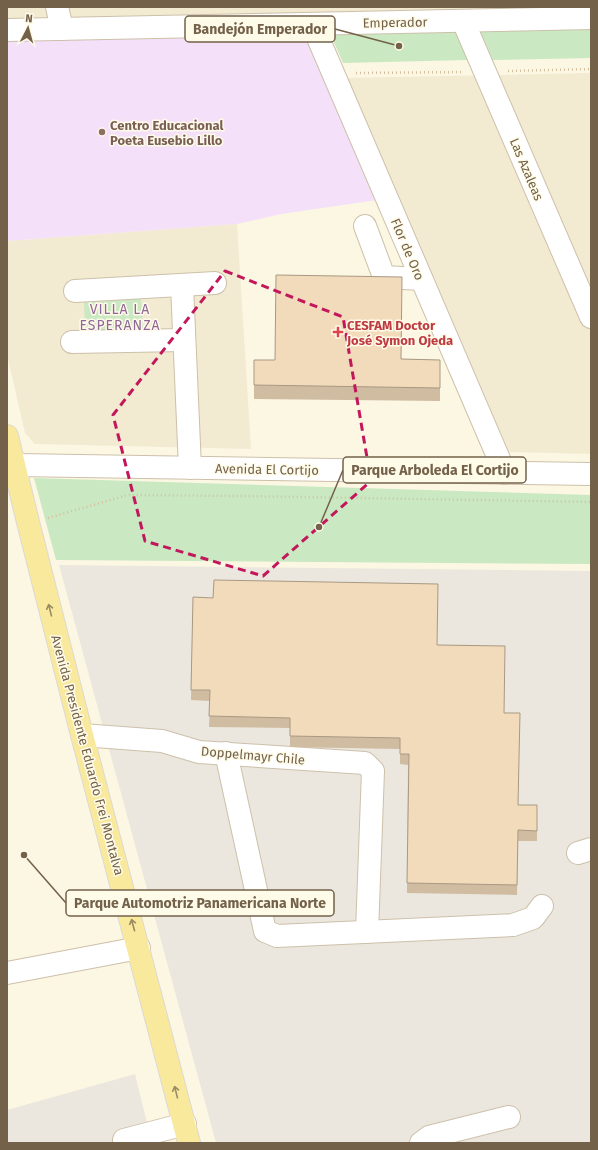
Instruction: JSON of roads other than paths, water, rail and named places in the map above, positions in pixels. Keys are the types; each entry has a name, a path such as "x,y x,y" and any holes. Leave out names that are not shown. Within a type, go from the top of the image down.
{"main road":[{"name":"Avenida Presidente Eduardo Frei Montalva","path":"7,436 82,735 187,1134"}],"street":[{"path":"57,7 62,29"},
{"name":"Emperador","path":"7,30 591,18"},
{"name":"Las Azaleas","path":"464,21 591,317"},
{"name":"Flor de Oro","path":"312,24 505,473"},
{"path":"365,226 384,277 421,279"},
{"path":"75,291 215,283"},
{"path":"182,285 190,468"},
{"path":"72,342 184,340"},
{"name":"Avenida El Cortijo","path":"14,465 591,474"},
{"name":"Doppelmayr Chile","path":"82,735 162,741 199,752 365,763 373,771 367,932"},
{"path":"226,753 265,931 276,936 513,926 532,918 542,906"},
{"path":"7,973 139,948"},
{"path":"421,1143 429,1137 509,1117"},
{"path":"124,1140 187,1134"}],"place":[{"name":"Bandejón Emperador","path":"399,46"},
{"name":"Centro Educacional Poeta Eusebio Lillo","path":"102,132"},
{"name":"CESFAM Doctor José Symon Ojeda","path":"338,332"},
{"name":"Parque Arboleda El Cortijo","path":"319,527"},
{"name":"Parque Automotriz Panamericana Norte","path":"24,855"}],"district":[{"name":"VILLA LA ESPERANZA","path":"120,318"}]}
